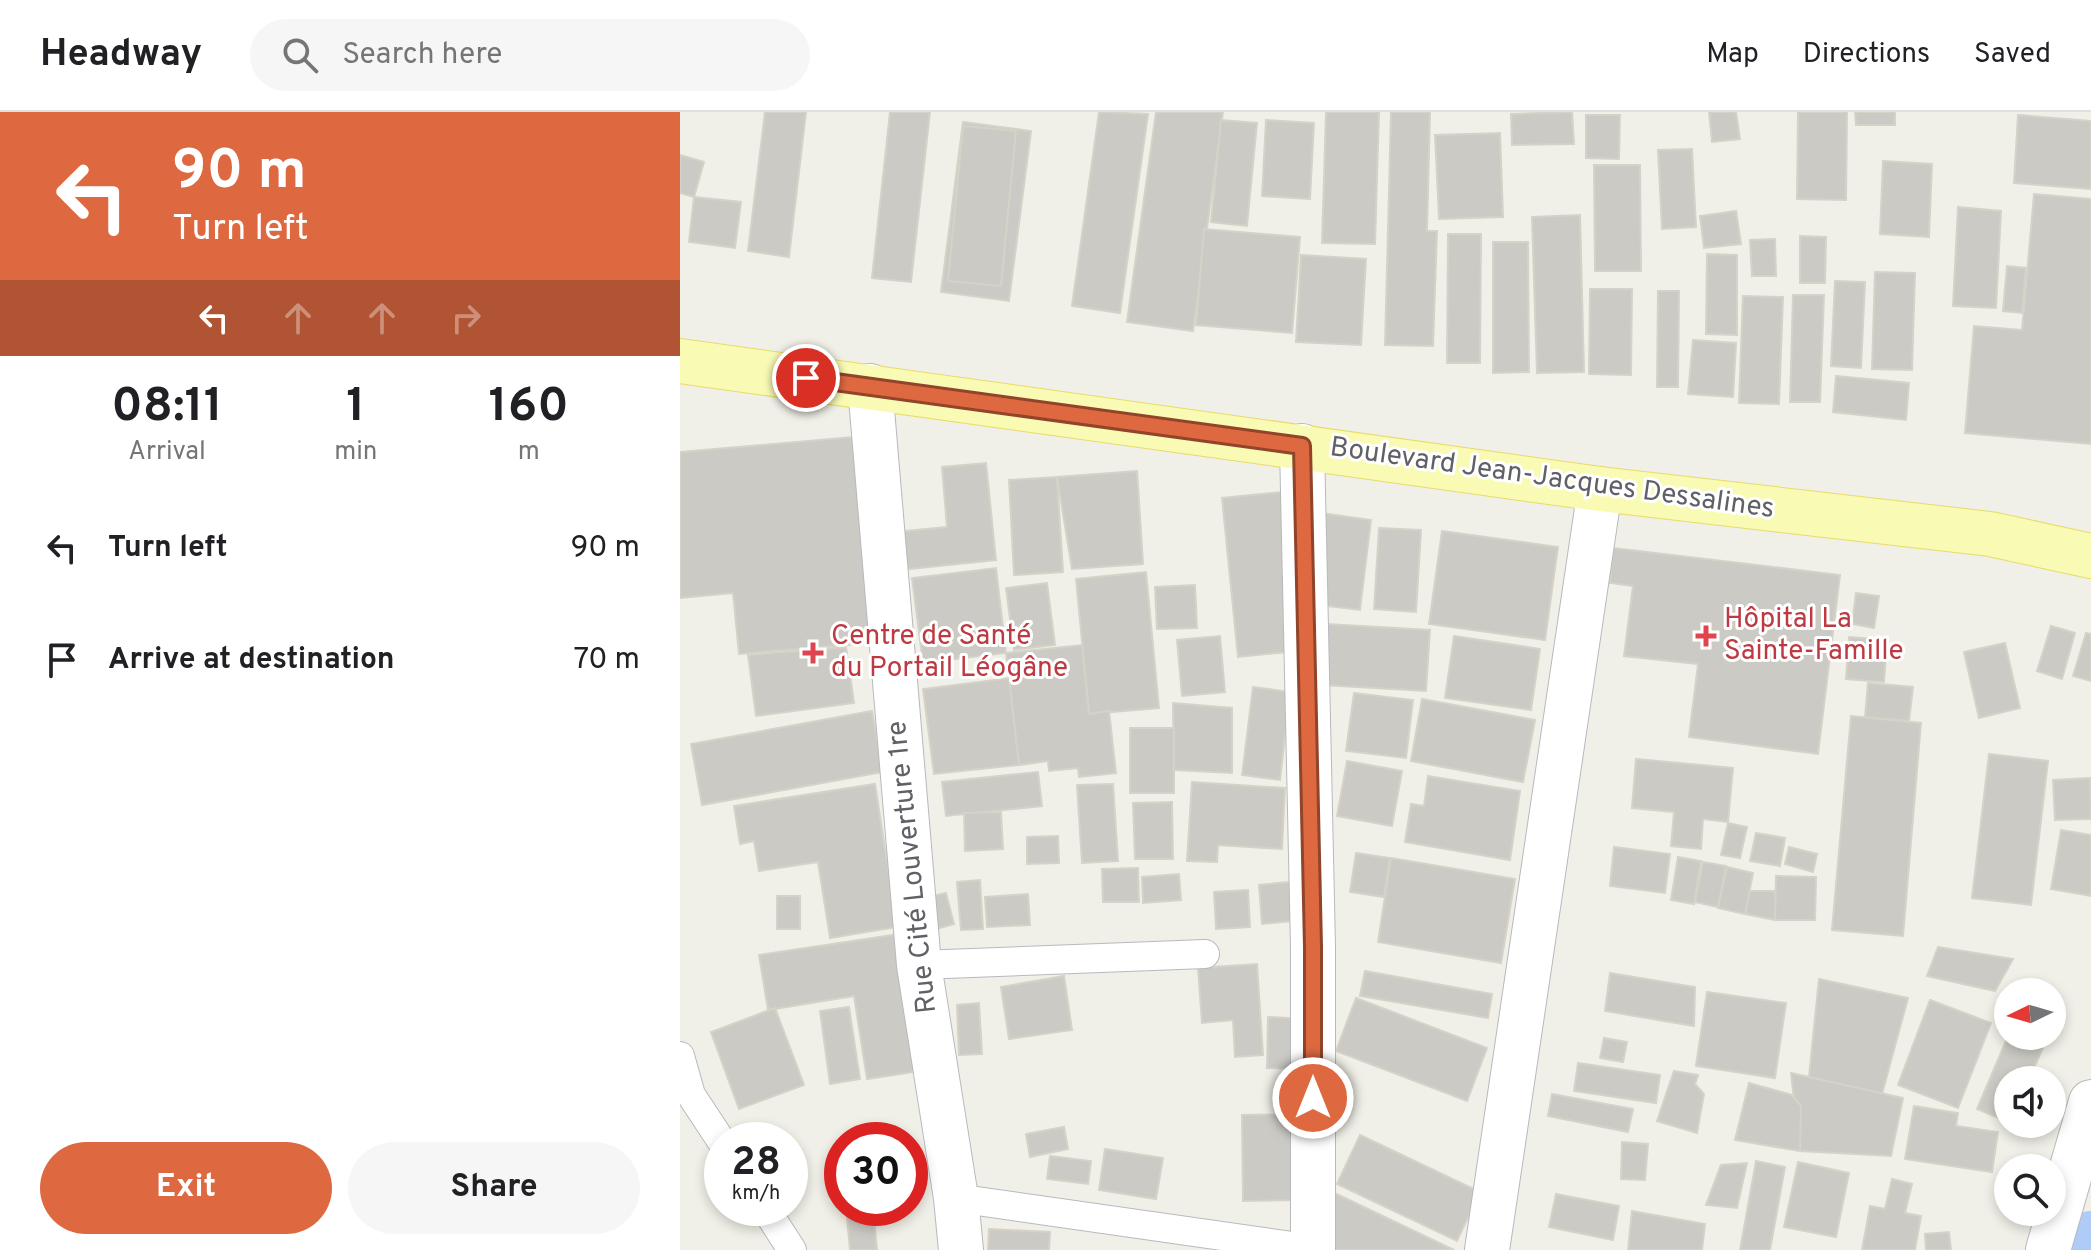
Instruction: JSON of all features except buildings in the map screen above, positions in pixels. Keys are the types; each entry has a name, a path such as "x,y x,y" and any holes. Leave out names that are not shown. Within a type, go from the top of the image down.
{"main road":[{"name":"Boulevard Jean-Jacques Dessalines","path":"680,361 1600,489 1990,534 2091,556"}],"street":[{"name":"Rue Cité Louverture 1re","path":"870,386 919,965 956,1198 961,1250"},
{"path":"1302,446 1313,947 1313,1250"},
{"path":"1487,1250 1600,489"},
{"path":"2048,1250 2091,1102"}],"lane":[{"path":"919,965 1205,954"},
{"path":"680,1056 691,1095 709,1122"},
{"path":"956,1198 1313,1250"},
{"path":"777,1226 792,1250"}],"waterway":[{"path":"2087,1250 2091,1237"}],"place":[{"name":"Hôpital La Sainte-Famille","path":"1706,636"},
{"name":"Centre de Santé du Portail Léogâne","path":"813,653"}],"route":[{"path":"806,378 1302,446 1313,947 1313,1098"}]}
